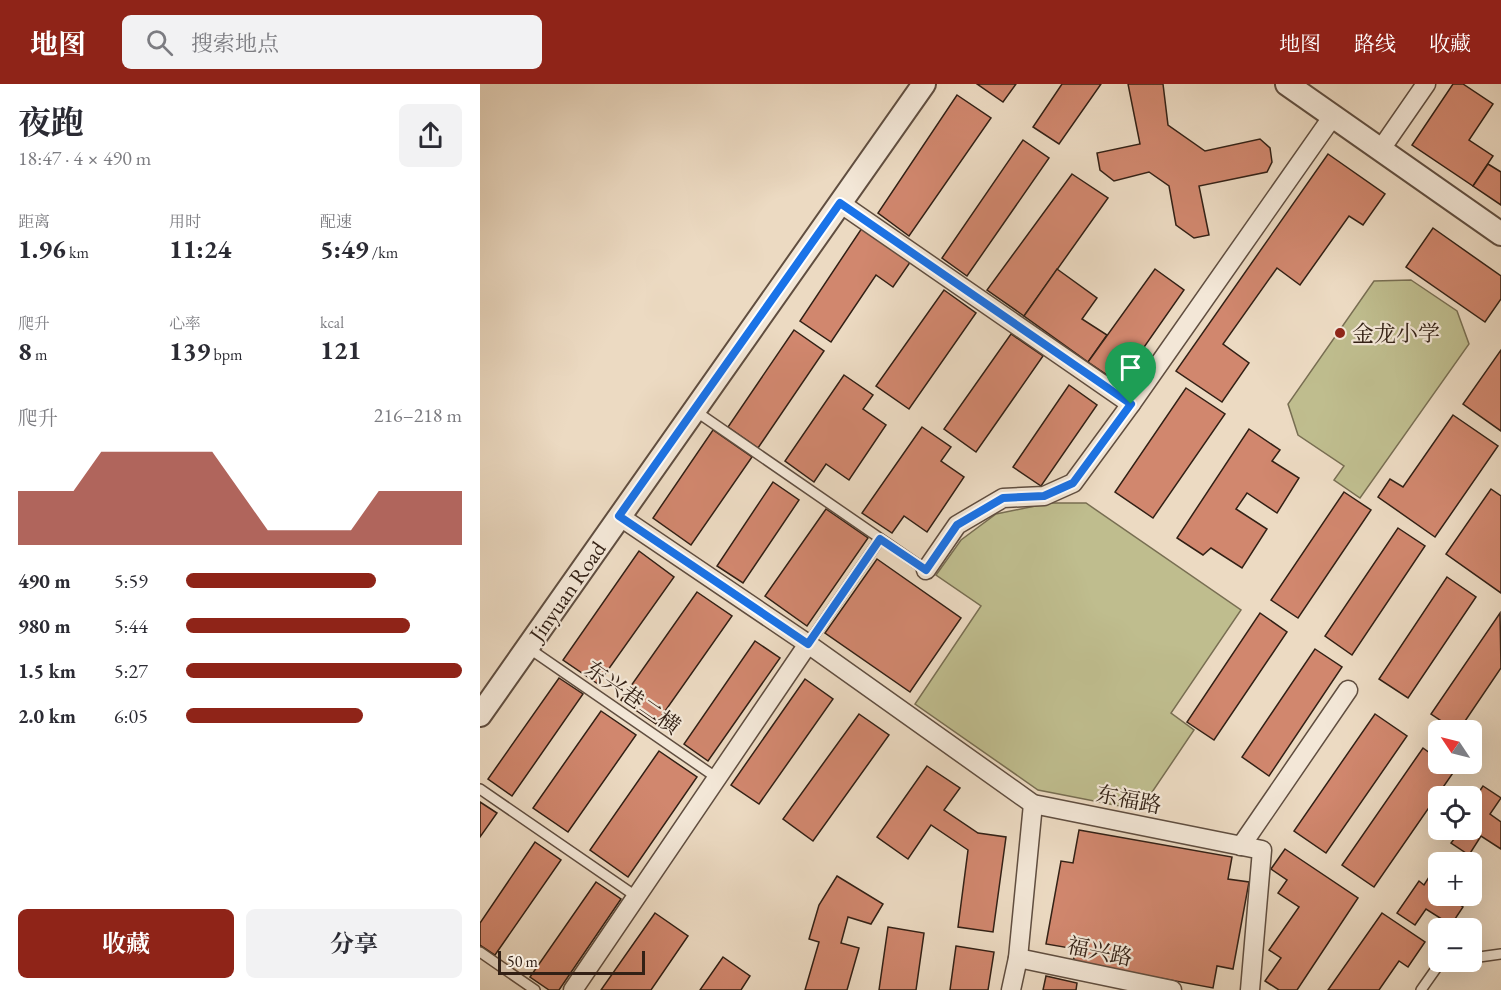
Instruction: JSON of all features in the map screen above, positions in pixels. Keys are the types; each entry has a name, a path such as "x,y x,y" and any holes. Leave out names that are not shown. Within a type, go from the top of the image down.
{"street":[{"name":"Jinyuan Road","path":"480,715 924,84"},
{"path":"1287,84 1501,234"},
{"path":"1381,149 1426,84"},
{"path":"926,570 957,525 1003,498 1044,496 1073,483 1333,116"},
{"path":"840,203 1131,404"},
{"path":"619,516 808,644 1033,804 1018,958 1011,990"},
{"path":"573,990 808,644"},
{"path":"1241,846 1348,690"},
{"name":"东福路","path":"1033,804 1262,850 1250,990"},
{"name":"福兴路","path":"1018,958 1173,990"}],"lane":[{"path":"694,411 926,570"},
{"path":"808,644 880,539"},
{"name":"东兴巷二横","path":"528,647 717,778"},
{"path":"480,789 637,897"},
{"path":"480,952 535,990"},
{"path":"1482,957 1501,954"},
{"path":"1421,990 1434,972"}],"shaded area":[{"path":"1411,280 1457,311 1469,344 1360,498 1334,480 1344,466 1298,435 1288,404 1374,281"},
{"path":"1050,503 1086,503 1241,610 1171,713 1194,730 1140,810 1038,790 915,704 981,606 936,575 961,540 996,514"}],"building":[{"path":"977,84 1016,84 1003,102"},
{"path":"1062,84 1101,84 1059,144 1033,127"},
{"path":"1128,84 1163,84 1168,125 1205,151 1260,139 1270,148 1272,162 1267,172 1199,186 1209,235 1194,238 1176,225 1169,186 1149,172 1114,181 1100,170 1097,153 1140,144"},
{"path":"1453,84 1463,84 1493,104 1469,140 1493,156 1473,186 1412,145"},
{"path":"957,95 991,118 909,236 878,213"},
{"path":"1023,140 1049,158 967,276 942,258"},
{"path":"1328,154 1385,194 1363,225 1349,216 1300,285 1277,268 1223,344 1249,363 1222,402 1176,371"},
{"path":"1488,164 1501,172 1501,205 1473,186"},
{"path":"1072,174 1108,198 1024,316 987,290"},
{"path":"862,228 911,261 893,287 876,275 831,342 800,321"},
{"path":"1433,228 1501,276 1501,299 1485,322 1406,267"},
{"path":"1057,269 1097,298 1082,319 1107,335 1088,362 1024,316"},
{"path":"1155,269 1184,290 1119,383 1088,362"},
{"path":"944,290 976,313 909,409 876,386"},
{"path":"794,330 824,351 758,448 728,427"},
{"path":"1011,334 1043,356 976,452 944,429"},
{"path":"1501,350 1501,431 1463,404"},
{"path":"844,375 873,395 863,409 886,425 849,480 826,464 814,482 785,461"},
{"path":"1069,385 1097,405 1041,486 1013,467"},
{"path":"1186,388 1225,414 1153,518 1115,492"},
{"path":"1453,415 1498,446 1435,537 1378,497 1390,479 1403,487"},
{"path":"922,427 951,447 941,461 964,477 927,532 904,516 892,533 862,513"},
{"path":"1249,429 1280,450 1272,461 1299,478 1277,513 1247,493 1236,509 1267,529 1242,568 1211,548 1203,555 1177,538"},
{"path":"713,430 752,457 691,545 653,518"},
{"path":"773,482 799,500 743,583 717,566"},
{"path":"1491,489 1501,496 1501,593 1446,554"},
{"path":"1344,492 1371,510 1298,618 1271,600"},
{"path":"826,509 868,538 807,626 765,596"},
{"path":"1398,528 1425,546 1352,655 1325,636"},
{"path":"639,551 674,577 598,684 563,660"},
{"path":"877,559 961,618 910,692 825,633"},
{"path":"1447,577 1476,597 1408,698 1379,679"},
{"path":"697,592 732,616 656,724 621,700"},
{"path":"1260,613 1287,632 1214,740 1187,722"},
{"path":"1500,613 1501,668 1466,720 1440,720 1431,714"},
{"path":"755,641 780,658 708,761 684,744"},
{"path":"1315,649 1342,667 1269,776 1242,757"},
{"path":"559,678 583,694 512,796 488,779"},
{"path":"805,679 833,699 759,804 731,785"},
{"path":"601,711 636,735 568,832 533,808"},
{"path":"859,714 889,735 813,841 783,819"},
{"path":"1375,714 1407,736 1326,853 1294,831"},
{"path":"1423,748 1428,752 1428,774 1452,774 1444,786 1428,786 1428,809 1374,887 1342,865"},
{"path":"659,751 697,777 628,877 590,850"},
{"path":"927,766 960,788 944,810 978,833 1006,837 993,932 958,927 968,850 931,825 908,859 877,837"},
{"path":"1482,787 1501,798 1490,814 1501,822 1501,849 1482,837"},
{"path":"480,802 497,813 480,837"},
{"path":"1079,830 1232,857 1228,879 1249,882 1233,969 1217,966 1213,988 1073,962 1076,949 1046,944 1061,861 1073,863"},
{"path":"1453,840 1478,840 1471,852 1464,852 1451,843"},
{"path":"535,842 561,860 495,955 480,945 480,923"},
{"path":"1285,849 1358,898 1297,990 1279,990 1265,981 1281,958 1269,950 1299,907 1278,893 1287,880 1271,869"},
{"path":"837,876 883,904 871,924 848,917 841,943 859,948 847,990 805,990 819,942 809,939 819,905"},
{"path":"1428,879 1428,906 1463,907 1456,918 1440,918 1426,909 1415,925 1397,913 1419,881 1424,885"},
{"path":"596,882 621,899 559,990 549,990 530,977"},
{"path":"655,913 688,936 651,990 601,990"},
{"path":"1382,913 1425,942 1408,967 1399,961 1379,990 1328,990"},
{"path":"888,927 924,933 916,990 879,990"},
{"path":"956,946 994,952 988,990 950,990"},
{"path":"723,957 750,976 741,990 700,990"},
{"path":"1046,976 1077,983 1076,990 1043,990"}],"place":[{"name":"金龙小学","path":"1340,333"}],"route":[{"path":"840,203 1131,404 1073,483 1044,496 1003,498 957,525 926,570 880,539 808,644 619,516 840,203"}]}
